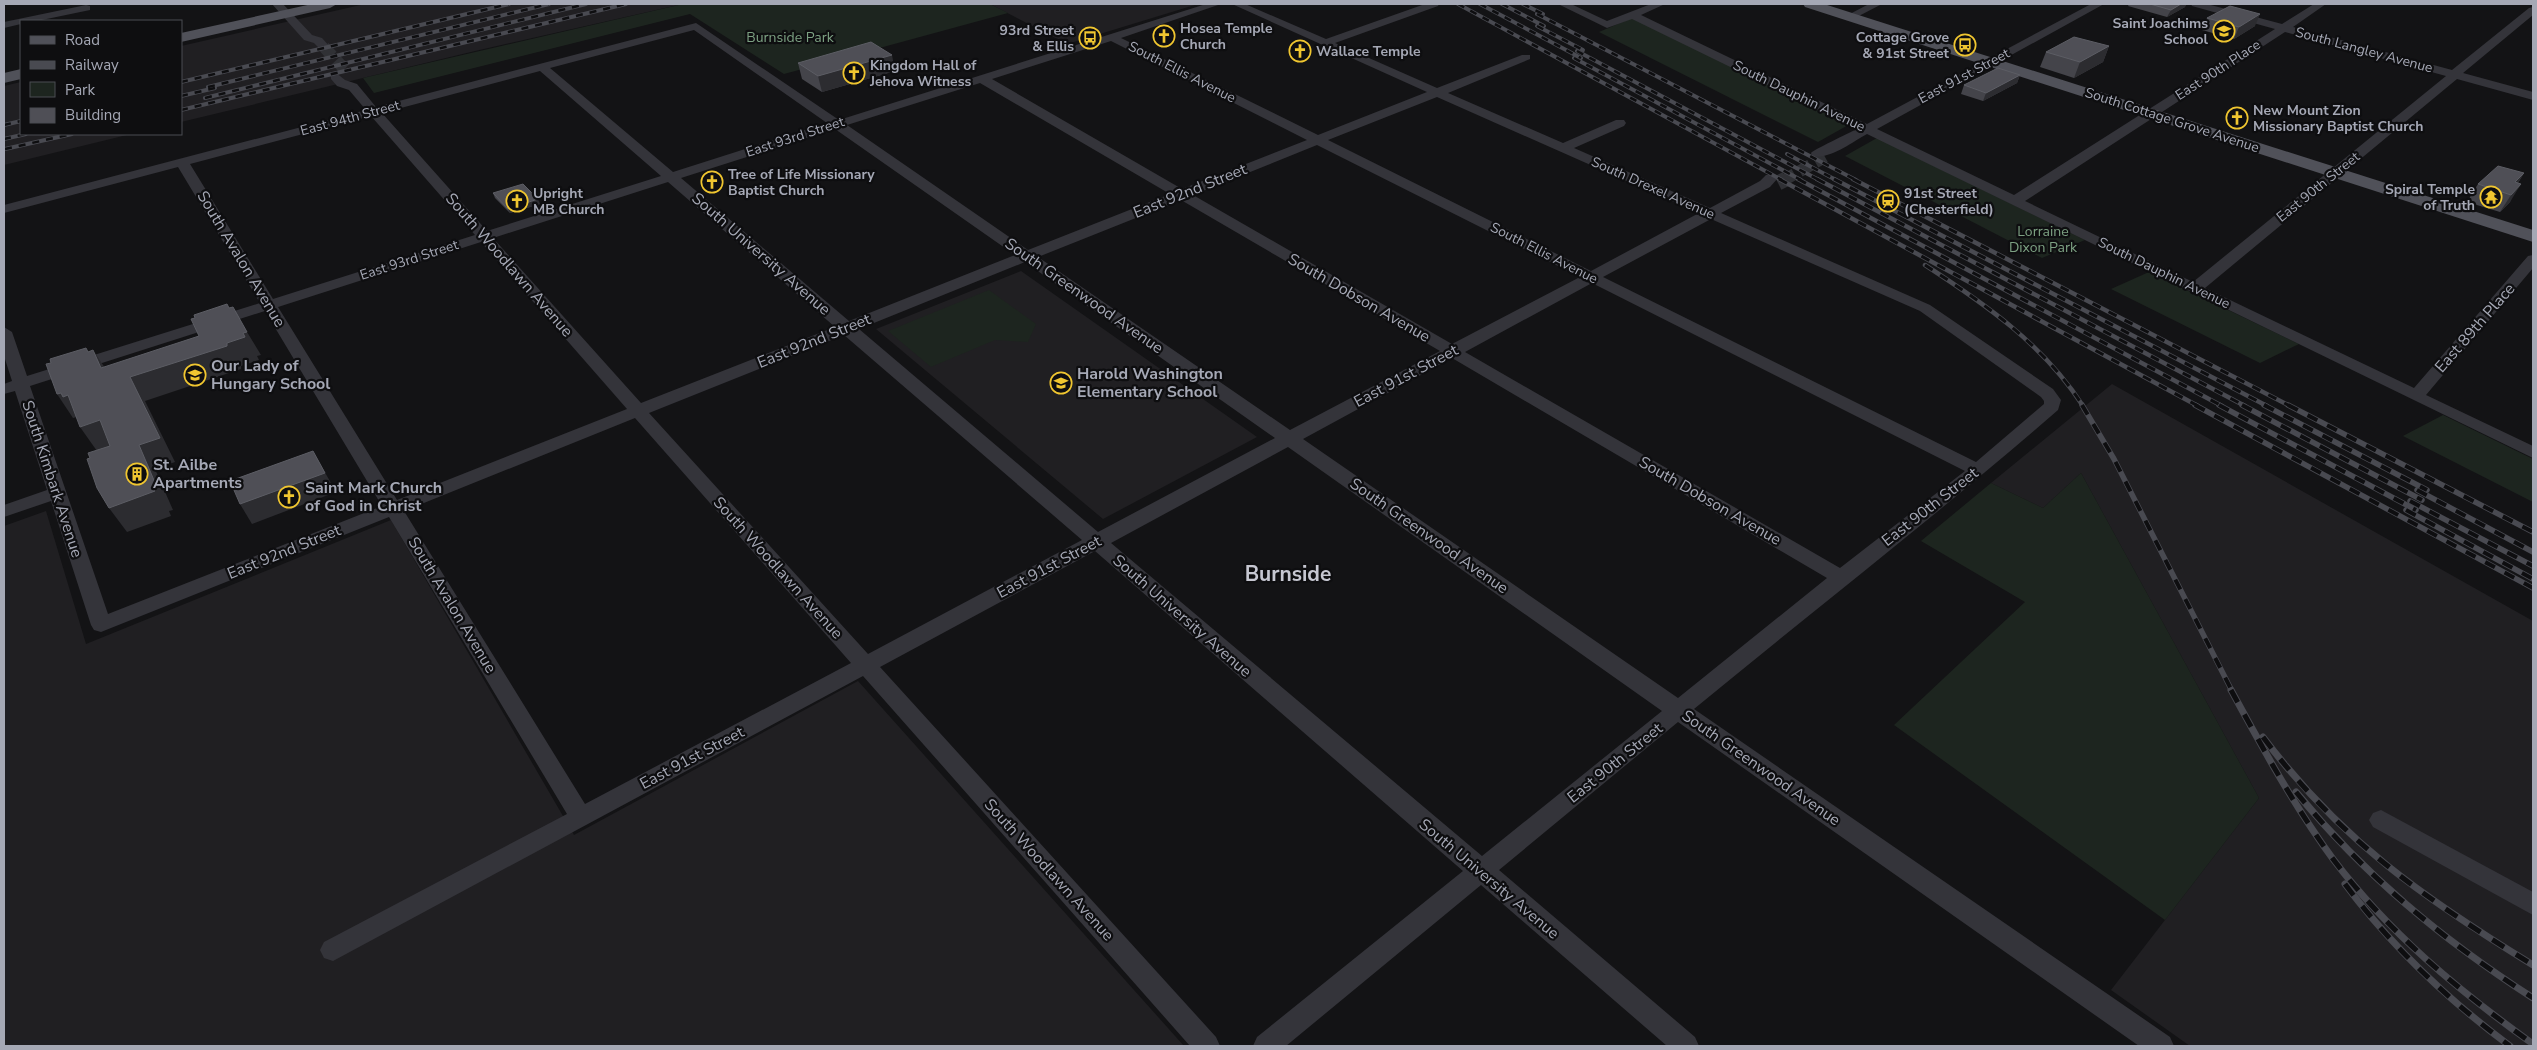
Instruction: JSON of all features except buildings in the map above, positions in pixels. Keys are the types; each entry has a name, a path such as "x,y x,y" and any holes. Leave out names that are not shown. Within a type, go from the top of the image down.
{"main road":[{"path":"182,38 281,9 330,4"},
{"name":"South Cottage Grove Avenue","path":"1810,4 2533,236"},
{"path":"4,78 20,74"}],"street":[{"name":"East 93rd Street","path":"4,389 1216,4"},
{"name":"South Drexel Avenue","path":"1237,4 1924,308 2047,393 2053,400"},
{"path":"1325,43 1434,4"},
{"path":"1563,4 1607,25 1660,4"},
{"path":"1849,17 1877,4"},
{"name":"East 91st Street","path":"1824,153 2099,4"},
{"name":"South Langley Avenue","path":"2196,4 2533,96"},
{"name":"East 90th Place","path":"2015,201 2321,4"},
{"path":"26,20 87,9"},
{"path":"281,9 308,38 318,40 324,47"},
{"name":"East 90th Street","path":"2195,288 2533,10"},
{"name":"South Dauphin Avenue","path":"1632,15 2533,453"},
{"path":"4,25 20,21"},
{"name":"East 94th Street","path":"4,209 696,26"},
{"name":"South Greenwood Avenue","path":"696,26 2162,1046"},
{"name":"South Ellis Avenue","path":"1111,37 1978,470"},
{"path":"308,38 305,43 312,50"},
{"name":"East 92nd Street","path":"101,625 1526,57"},
{"name":"South University Avenue","path":"542,67 1480,872 1686,1046"},
{"name":"South Woodlawn Avenue","path":"348,73 354,80 353,87"},
{"name":"South Woodlawn Avenue","path":"335,76 341,83 353,87 638,411 1207,1046"},
{"name":"South Dobson Avenue","path":"981,78 1841,577"},
{"path":"1564,148 1620,123"},
{"name":"South Avalon Avenue","path":"182,162 581,817"},
{"name":"East 91st Street","path":"333,950 1771,181"},
{"name":"East 89th Place","path":"2416,396 2533,259"},
{"name":"South Kimbark Avenue","path":"4,332 101,625"},
{"name":"East 90th Street","path":"1266,1046 1841,577 1978,470 2052,406 2053,400"},
{"path":"4,511 56,492"},
{"path":"2381,820 2533,904"}],"shaded area":[{"path":"365,4 683,4 475,51 182,122 182,46"},
{"path":"990,4 1198,4 1067,44"},
{"path":"20,82 20,135 127,135 4,165 4,86"},
{"name":"Harold Washington Elementary School","path":"1021,271 1257,437 1103,519 876,329"},
{"path":"2112,384 2533,621 2533,1046 2190,1046 2111,990 2259,798 2081,473 2043,508 1991,483"},
{"path":"46,511 86,644 391,520 574,835 858,681 1184,1046 4,1046 4,526"}],"green space":[{"name":"Burnside Park","path":"683,4 990,4 1008,13 784,74 690,14 374,93 363,78"},
{"path":"1632,18 1850,124 1818,142 1599,32"},
{"name":"Lorraine Dixon Park","path":"1877,138 2085,240 2042,258 1845,156"},
{"path":"2149,272 2299,344 2260,363 2111,289"},
{"path":"989,290 1036,324 1028,342 995,340 931,367 888,331"},
{"path":"2443,415 2533,459 2533,502 2403,436"},
{"path":"2081,473 2259,798 2165,920 1894,725 2025,602 1921,541 1991,483 2043,508"}],"tunnel":[{"path":"324,47 348,73"},
{"path":"1784,180 1825,157"},
{"path":"1778,183 1784,180"}],"railway":[{"path":"182,82 509,4"},
{"path":"208,87 549,4"},
{"path":"205,98 586,4"},
{"path":"182,110 626,4"},
{"path":"1458,4 1782,180"},
{"path":"1480,4 1581,58"},
{"path":"1502,4 1544,26"},
{"path":"1523,4 1543,14"},
{"path":"1537,14 1856,180"},
{"path":"1537,26 1583,50"},
{"path":"1577,51 1819,180"},
{"path":"1574,58 1801,180"},
{"path":"182,96 215,88"},
{"path":"4,125 20,121"},
{"path":"4,139 22,135"},
{"path":"5,149 68,135"},
{"path":"1787,154 1836,180"},
{"path":"1779,179 2198,406"},
{"path":"1798,179 2222,406"},
{"path":"1817,179 2245,406"},
{"path":"1834,179 2267,406"},
{"path":"1853,179 2290,406"},
{"path":"1925,265 1991,310 2012,327 2050,363 2083,406"},
{"path":"2082,405 2114,459 2232,691"},
{"path":"2195,405 2533,588"},
{"path":"2219,405 2416,510"},
{"path":"2242,405 2422,500"},
{"path":"2264,405 2427,490"},
{"path":"2288,405 2533,532"},
{"path":"2417,490 2533,552"},
{"path":"2410,501 2533,566"},
{"path":"2406,510 2533,579"},
{"path":"2231,690 2305,818 2354,886 2401,936 2426,959 2478,1003 2533,1044"},
{"path":"2263,737 2292,774 2322,807 2386,865 2456,916 2533,965"},
{"path":"2296,792 2349,851 2406,904 2468,953 2533,998"},
{"path":"2345,884 2401,951 2442,991 2510,1046"}],"place":[{"name":"Saint Joachims School","path":"2224,31"},
{"name":"Hosea Temple Church","path":"1164,36"},
{"name":"93rd Street & Ellis","path":"1090,38"},
{"name":"Cottage Grove & 91st Street","path":"1965,45"},
{"name":"Wallace Temple","path":"1300,51"},
{"name":"Kingdom Hall of Jehova Witness","path":"854,73"},
{"name":"New Mount Zion Missionary Baptist Church","path":"2237,118"},
{"name":"Tree of Life Missionary Baptist Church","path":"712,182"},
{"name":"Spiral Temple of Truth","path":"2491,197"},
{"name":"Upright MB Church","path":"517,201"},
{"name":"91st Street (Chesterfield)","path":"1888,201"},
{"name":"Our Lady of Hungary School","path":"195,375"},
{"name":"Harold Washington Elementary School","path":"1061,383"},
{"name":"St. Ailbe Apartments","path":"137,474"},
{"name":"Saint Mark Church of God in Christ","path":"289,497"}],"district":[{"name":"Burnside","path":"1288,574"}]}
